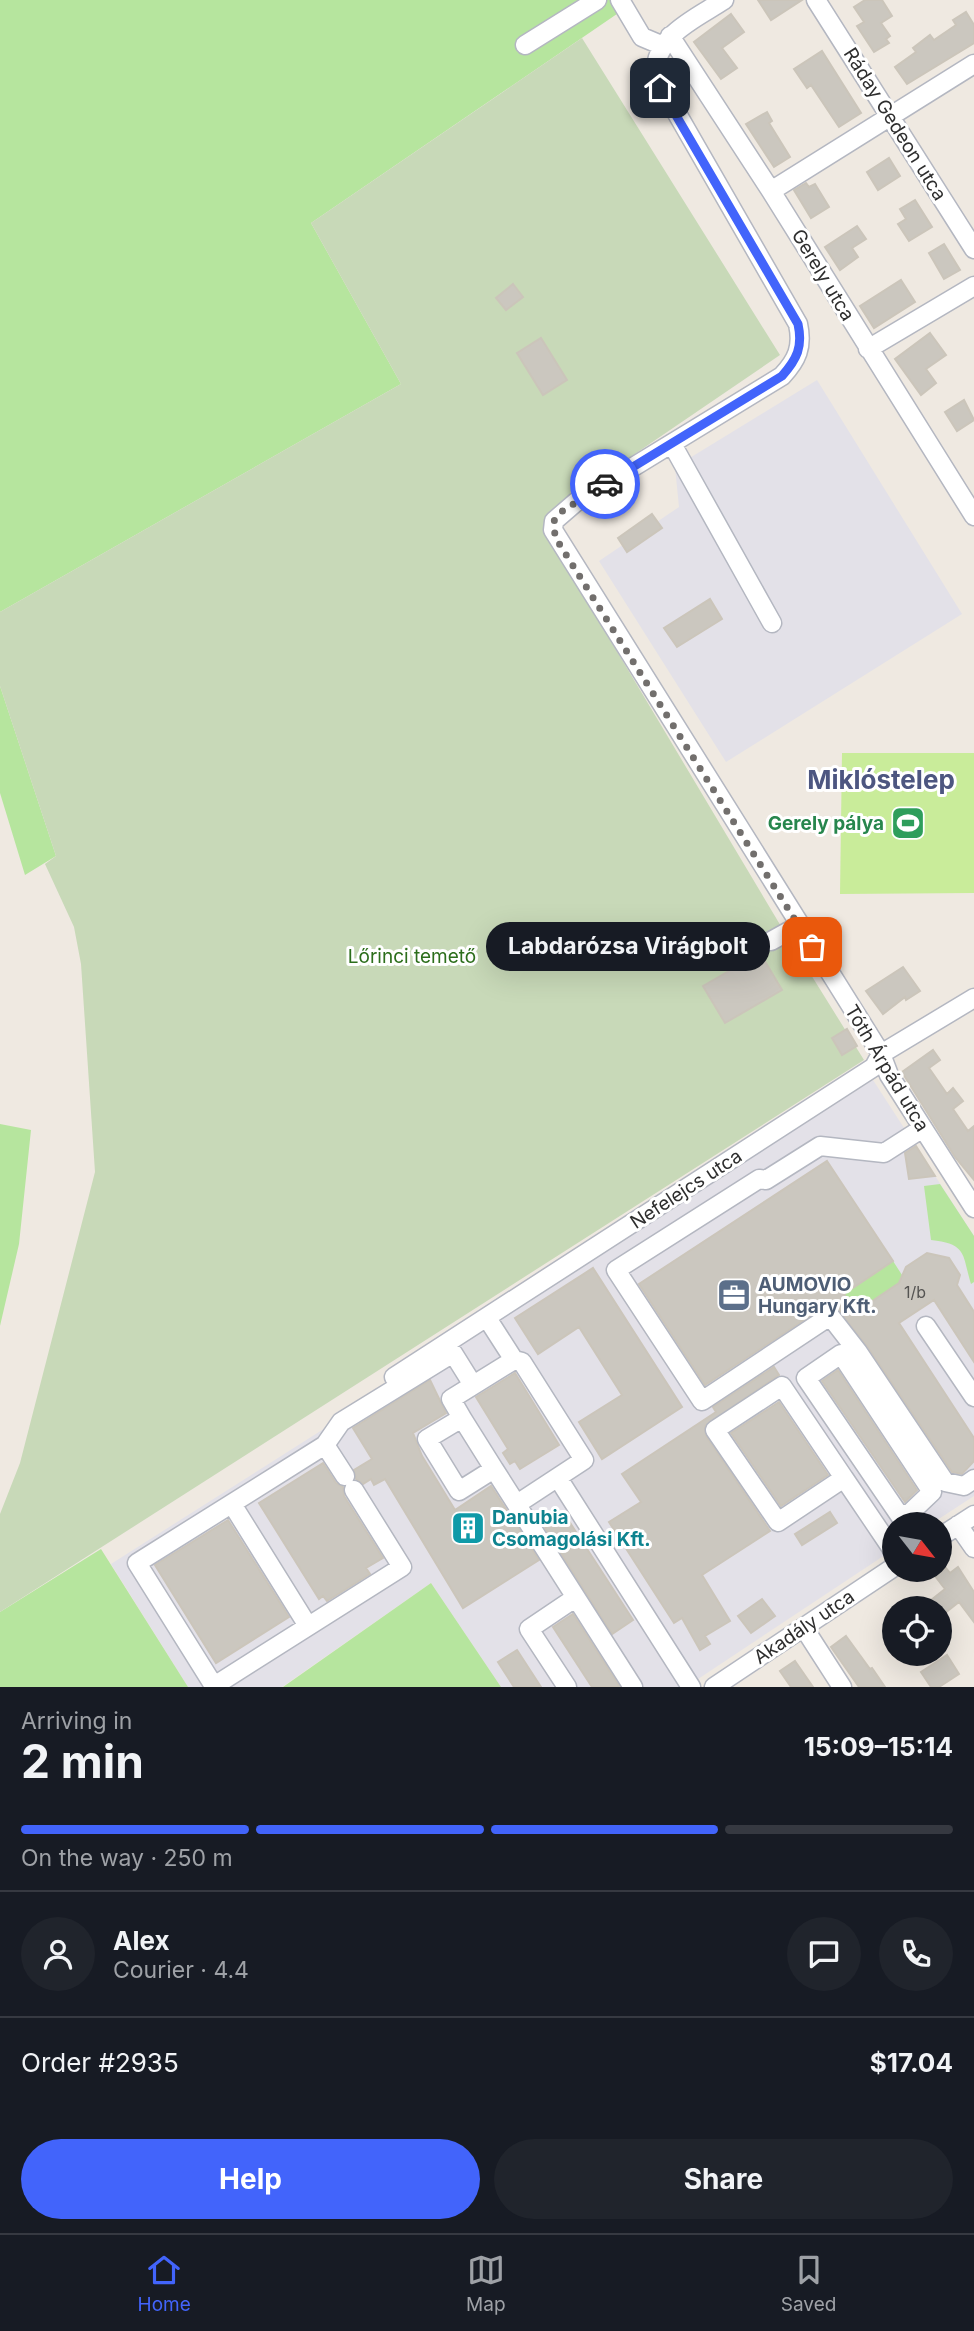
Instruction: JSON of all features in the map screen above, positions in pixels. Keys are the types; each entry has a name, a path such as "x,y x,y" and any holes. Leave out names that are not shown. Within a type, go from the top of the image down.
{"street":[{"path":"525,45 597,0"},
{"name":"Gerely utca","path":"620,0 642,37 666,41 771,191 868,349 973,511"},
{"path":"724,0 666,41 655,67 660,88 798,324 801,337 796,358 782,376 672,444 772,623"},
{"name":"Ráday Gedeon utca","path":"816,0 974,249"},
{"path":"771,191 974,64"},
{"path":"868,349 974,286"},
{"name":"Tóth Árpád utca","path":"672,444 561,512 554,521 555,537 881,1055 889,1075 974,1208"},
{"path":"771,941 798,926"},
{"name":"Nefelejcs utca","path":"394,1377 874,1067 881,1055 974,998"},
{"path":"923,1128 884,1153 820,1146 766,1180 759,1179 616,1269 702,1401 830,1316 858,1352 946,1482 964,1486 974,1479"},
{"path":"487,1318 514,1360 522,1362 584,1460 517,1504"},
{"path":"926,1326 974,1397"},
{"path":"325,1445 402,1567 214,1686 137,1563 325,1445 341,1422 453,1353 473,1385"},
{"path":"841,1354 932,1493 910,1517 806,1378 841,1354"},
{"path":"514,1360 451,1399 633,1687"},
{"path":"844,1478 778,1522 716,1430 782,1386 882,1534"},
{"path":"462,1418 427,1439 433,1450 459,1491 494,1469"},
{"path":"558,1478 691,1687"},
{"path":"232,1504 308,1626"},
{"path":"952,1529 974,1515"},
{"path":"958,1525 974,1548"},
{"name":"Akadály utca","path":"715,1687 882,1575"},
{"path":"567,1687 529,1629 575,1598"},
{"path":"804,1628 842,1687"}],"shaded area":[{"path":"817,380 962,614 726,762 599,561 679,507 675,467"},
{"path":"873,1080 974,1236 974,1496 949,1512 882,1512 882,1557 686,1687 501,1687 431,1583 282,1687 188,1687 111,1564"}],"green space":[{"path":"0,0 631,0 633,3 311,223 401,384 0,612"},
{"name":"Lőrinci temető","path":"582,38 780,355 557,507 547,521 547,534 785,933 864,1060 0,1612 0,1514 20,1463 95,1172 81,964 74,927 45,864 56,856 0,686 0,612 401,384 311,223"},
{"path":"0,686 56,856 25,875 0,793"},
{"name":"Gerely pálya","path":"842,753 974,753 974,893 840,894"},
{"path":"0,1124 31,1130 19,1244 0,1326"},
{"path":"940,1184 974,1236 974,1282 971,1284 964,1258 958,1248 952,1244 931,1240 924,1186"},
{"path":"893,1261 902,1275 899,1283 856,1312 844,1294"},
{"path":"101,1549 188,1687 0,1687 0,1612"},
{"path":"431,1583 501,1687 283,1687"}],"building":[{"path":"758,0 802,0 771,20"},
{"path":"865,0 882,0 892,16 881,23 890,36 886,39 889,43 874,52 857,26 864,22 854,7"},
{"path":"966,12 974,25 974,43 907,84 895,67 916,52 913,48 930,35 934,40 956,25 953,20"},
{"path":"731,14 744,32 722,48 737,68 721,79 694,42"},
{"path":"822,51 861,113 839,127 811,85 807,88 794,69"},
{"path":"767,112 772,121 769,123 790,157 774,167 746,124"},
{"path":"889,158 900,176 878,190 867,172"},
{"path":"806,183 809,187 815,184 829,207 811,218 794,190"},
{"path":"915,200 932,227 909,241 898,224 906,219 900,209"},
{"path":"857,226 866,239 852,248 858,257 840,270 825,247"},
{"path":"944,244 960,270 944,279 929,253"},
{"path":"901,280 915,302 874,328 860,306"},
{"path":"513,284 523,297 506,310 496,298"},
{"path":"930,333 946,355 926,369 936,383 921,395 895,359"},
{"path":"541,338 567,380 543,395 517,353"},
{"path":"964,400 974,420 957,431 945,412"},
{"path":"652,514 662,528 627,552 618,538"},
{"path":"710,599 722,619 677,647 664,628"},
{"path":"763,958 782,990 725,1023 703,986 741,964 744,969"},
{"path":"903,967 920,991 906,1000 905,997 883,1014 866,991"},
{"path":"847,1029 857,1046 842,1055 832,1038"},
{"path":"933,1050 940,1060 929,1068 947,1094 953,1088 963,1101 953,1109 968,1131 974,1126 974,1180 955,1157 902,1072"},
{"path":"916,1146 935,1176 909,1179 905,1153"},
{"path":"827,1161 893,1261 844,1294 856,1312 899,1283 906,1267 927,1253 949,1258 960,1275 957,1285 974,1312 974,1362 934,1300 899,1323 974,1438 974,1461 962,1474 952,1472 867,1346 835,1306 824,1307 705,1385 639,1284"},
{"path":"593,1268 682,1407 602,1459 579,1422 622,1395 579,1327 538,1354 515,1318"},
{"path":"774,1367 779,1375 705,1426 706,1436 770,1531 702,1575 730,1621 705,1636 710,1644 700,1650 682,1618 674,1623 609,1522 641,1502 622,1474 716,1412 713,1407"},
{"path":"838,1370 917,1490 905,1502 822,1381"},
{"path":"515,1373 559,1445 520,1469 515,1461 510,1464 503,1453 508,1449 476,1397"},
{"path":"430,1380 446,1413 413,1433 422,1456 455,1510 491,1486 539,1560 463,1608 385,1479 374,1485 371,1479 363,1484 356,1479 354,1470 372,1459 353,1428"},
{"path":"779,1402 828,1475 781,1506 731,1433"},
{"path":"323,1463 336,1483 343,1487 344,1496 383,1558 366,1568 370,1574 327,1601 323,1596 319,1599 259,1503"},
{"path":"830,1512 837,1523 802,1545 795,1534"},
{"path":"565,1515 633,1620 612,1634 545,1528"},
{"path":"228,1520 289,1617 216,1663 155,1565"},
{"path":"958,1567 974,1592 974,1622 959,1602 952,1608 952,1596 936,1596 945,1589 940,1582 952,1582 952,1572"},
{"path":"762,1599 775,1616 751,1633 738,1616"},
{"path":"573,1614 620,1687 592,1687 553,1627"},
{"path":"846,1636 885,1687 859,1687 831,1647"},
{"path":"517,1650 541,1687 514,1687 498,1662"},
{"path":"795,1661 813,1687 791,1687 780,1671"},
{"path":"952,1663 959,1674 939,1687 931,1687 921,1672 930,1666 952,1666"}],"way so far":[{"path":"605,484 561,512 554,521 555,537 812,947"}],"place":[{"name":"Gerely pálya","path":"908,823"},
{"name":"Labdarózsa Virágbolt","path":"812,947"},
{"name":"AUMOVIO Hungary Kft.","path":"734,1295"},
{"name":"Danubia Csomagolási Kft.","path":"468,1528"}],"district":[{"name":"Miklóstelep","path":"881,779"}],"route":[{"path":"605,484 782,376 796,358 800,346 798,324 660,88"}]}
